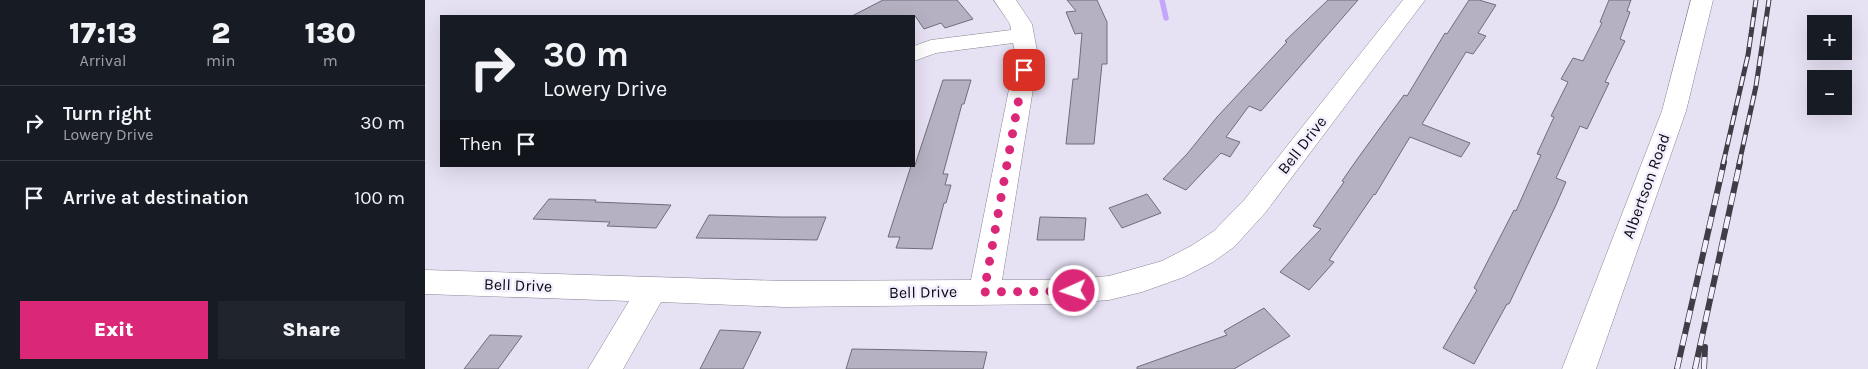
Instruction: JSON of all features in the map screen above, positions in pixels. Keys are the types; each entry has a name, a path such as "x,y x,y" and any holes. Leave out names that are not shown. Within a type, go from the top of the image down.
{"street":[{"path":"984,292 1021,89 1026,51 1025,35 1014,10 1005,0"},
{"name":"Bell Drive","path":"425,282 784,294 1056,292 1109,288 1173,269 1203,254 1224,239 1255,206 1414,0"},
{"name":"Albertson Road","path":"1579,369 1674,111 1702,0"},
{"path":"915,54 931,47 1025,35"},
{"path":"605,369 652,290"}],"building":[{"path":"883,0 957,0 973,19 945,28 941,23 924,29 915,15 854,15"},
{"path":"1067,0 1097,0 1107,22 1107,64 1102,64 1094,144 1066,144 1073,79 1078,79 1082,33 1075,34 1066,12 1076,11"},
{"path":"1328,0 1358,0 1261,111 1249,106 1226,137 1240,142 1230,157 1221,153 1186,190 1163,179 1187,154 1217,117 1287,42 1285,41"},
{"path":"1469,0 1479,0 1496,5 1478,33 1486,36 1473,54 1466,52 1422,124 1470,143 1461,157 1410,137 1375,195 1329,260 1334,262 1309,290 1280,272 1321,229 1313,226 1344,182 1342,181 1358,158 1404,95 1407,96 1445,33 1447,34"},
{"path":"1609,0 1631,0 1627,11 1630,12 1620,39 1625,41 1605,82 1609,83 1587,129 1580,126 1556,178 1566,182 1556,205 1509,304 1507,304 1474,364 1443,348 1477,290 1474,288 1514,210 1516,211 1541,155 1537,154 1554,117 1551,116 1568,82 1561,79 1573,58 1583,61 1602,23 1600,22"},
{"path":"943,80 971,80 964,104 962,104 943,174 948,174 945,185 951,185 946,203 944,203 932,249 896,248 900,237 888,237 911,167 915,167"},
{"path":"1147,194 1161,213 1122,228 1109,208"},
{"path":"549,199 671,205 656,228 607,226 610,222 533,219"},
{"path":"709,215 826,217 817,240 696,238"},
{"path":"1040,217 1086,218 1084,240 1037,240"},
{"path":"1264,308 1290,336 1234,369 1137,369 1137,367 1227,335 1224,331"},
{"path":"720,330 761,332 743,369 700,369"},
{"path":"490,335 522,336 498,369 464,369"},
{"path":"852,349 987,352 983,369 846,369"}],"waterway":[{"path":"1162,0 1166,18"}],"railway":[{"path":"1723,164 1748,55 1756,0"},
{"path":"1739,164 1756,86 1769,0"},
{"path":"1677,369 1724,162"},
{"path":"1695,369 1740,162"},
{"path":"1704,369 1705,347"}],"route":[{"path":"1024,70 984,292 1074,291"}]}
